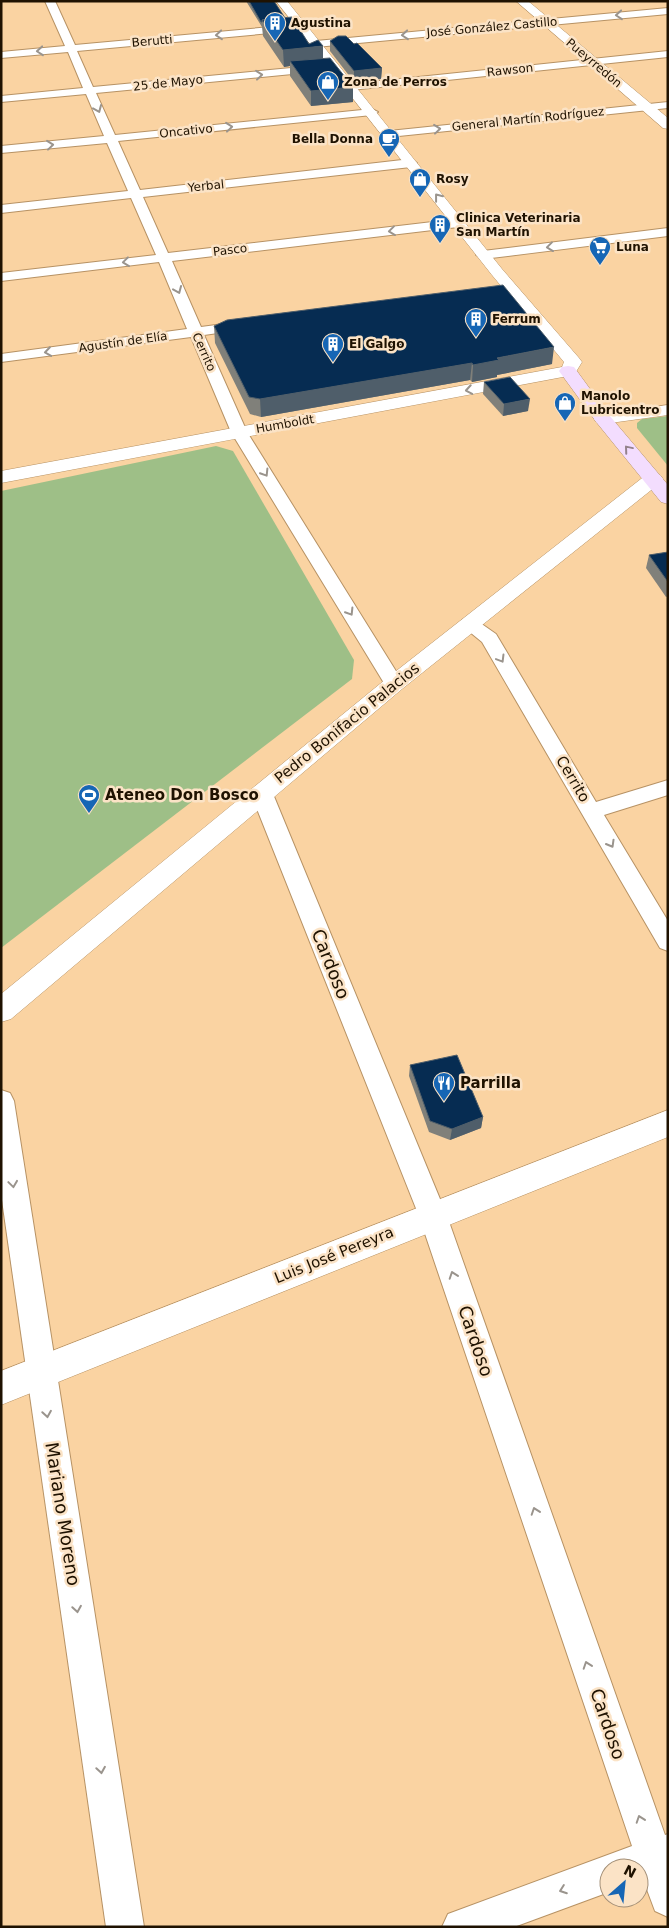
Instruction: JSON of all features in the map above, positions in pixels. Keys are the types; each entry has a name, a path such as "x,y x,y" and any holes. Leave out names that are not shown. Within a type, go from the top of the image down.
{"main road":[{"path":"568,371 603,419 668,498"}],"street":[{"name":"Cerrito","path":"50,1 239,432 394,684"},
{"path":"281,1 372,112 483,255 573,362 568,371"},
{"name":"Pueyrredón","path":"521,1 668,125"},
{"name":"José González Castillo","path":"316,44 668,11"},
{"name":"Berutti","path":"1,55 302,28"},
{"name":"Rawson","path":"351,87 668,54"},
{"name":"25 de Mayo","path":"1,100 335,67"},
{"name":"General Martín Rodríguez","path":"389,134 668,105"},
{"name":"Oncativo","path":"1,150 372,112"},
{"name":"Yerbal","path":"1,209 411,163"},
{"name":"Pasco","path":"1,277 458,223"},
{"path":"483,255 668,232"},
{"path":"494,292 513,289"},
{"name":"Agustín de Elía","path":"1,358 263,323"},
{"name":"Humboldt","path":"1,477 568,371"},
{"path":"603,419 668,410"},
{"name":"Pedro Bonifacio Palacios","path":"1,1011 394,684 653,479"},
{"name":"Cerrito","path":"469,624 489,638 668,942"},
{"path":"592,811 668,787"},
{"name":"Cardoso","path":"262,794 433,1216 648,1858"},
{"name":"Mariano Moreno","path":"1,1101 125,1927"},
{"name":"Luis José Pereyra","path":"1,1388 668,1123"},
{"name":"Cardoso","path":"649,1861 668,1898"},
{"path":"461,1927 599,1877"}],"green space":[{"path":"668,416 668,466 637,428 637,423 642,419"},
{"name":"Ateneo Don Bosco","path":"216,446 233,451 354,660 352,679 1,948 1,491"}],"building":[{"path":"249,1 274,1 285,18 262,20 261,22"},
{"path":"292,17 309,44 318,40 323,46 283,50 262,20"},
{"path":"338,36 346,36 354,44 357,43 382,68 354,71 330,41"},
{"path":"330,58 353,87 311,91 290,61"},
{"path":"503,285 554,347 497,358 499,360 473,365 472,363 260,399 249,397 214,326 227,320"},
{"path":"510,377 530,399 504,404 484,382"},
{"path":"668,552 668,582 649,555"},
{"name":"Parrilla","path":"457,1055 483,1117 452,1129 430,1121 410,1065"}],"place":[{"name":"Agustina","path":"275,42"},
{"name":"Zona de Perros","path":"328,101"},
{"name":"Bella Donna","path":"389,158"},
{"name":"Rosy","path":"420,198"},
{"name":"Clinica Veterinaria San Martín","path":"440,244"},
{"name":"Luna","path":"600,266"},
{"name":"Ferrum","path":"476,338"},
{"name":"El Galgo","path":"333,363"},
{"name":"Manolo Lubricentro","path":"565,422"},
{"name":"Ateneo Don Bosco","path":"89,814"},
{"name":"Parrilla","path":"444,1102"}]}
